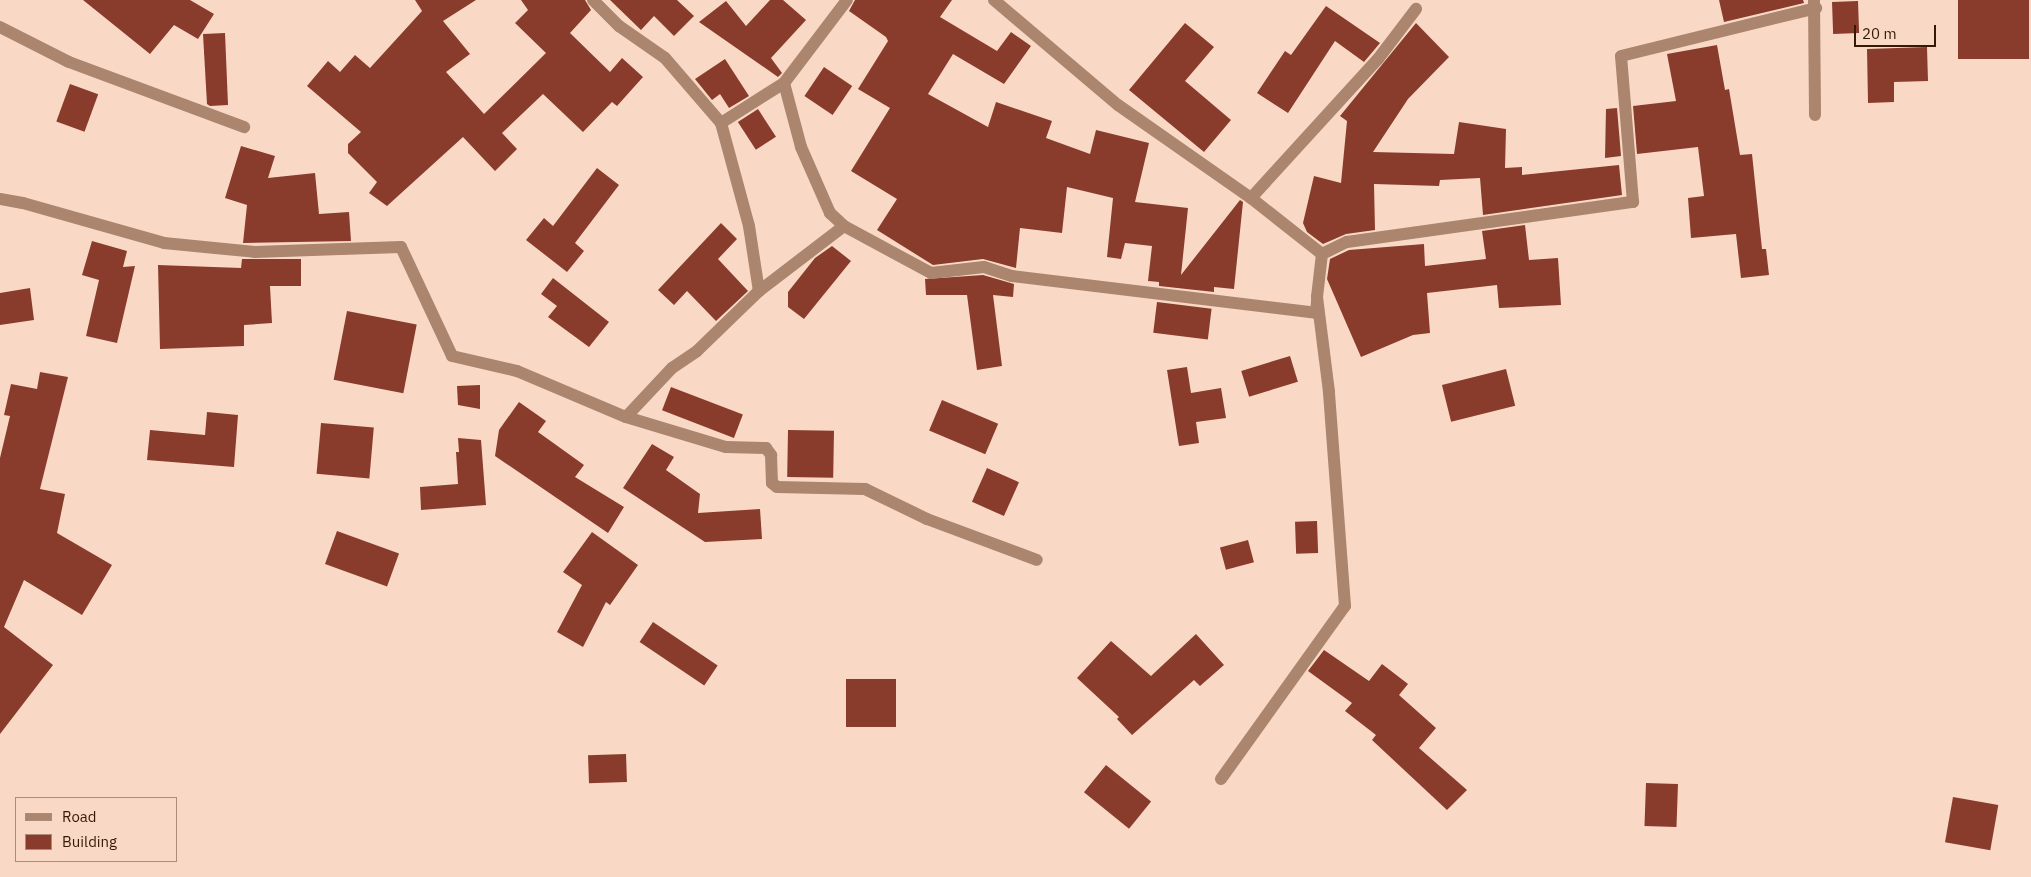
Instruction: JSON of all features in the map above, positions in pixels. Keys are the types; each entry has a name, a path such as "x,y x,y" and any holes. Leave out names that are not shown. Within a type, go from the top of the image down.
{"street":[{"path":"593,0 619,26 665,58 721,123 749,226 760,291"},
{"path":"721,123 784,82 847,0"},
{"path":"994,0 1118,105 1251,198 1322,254"},
{"path":"1322,254 1347,242 1633,202 1621,56 1815,4 1815,114"},
{"path":"1251,198 1378,59 1416,9"},
{"path":"0,27 69,62 244,128"},
{"path":"784,82 801,148 830,213 844,226 931,274 984,268 1012,276 1316,313 1322,254"},
{"path":"0,199 23,203 164,242 255,252 401,247 452,356 518,371 626,418 726,447 766,448 771,455 772,483 776,487 865,489 927,519 1037,560"},
{"path":"626,418 672,368 698,351 760,291 844,226"},
{"path":"1221,779 1345,606 1329,392 1318,297"}],"building":[{"path":"83,0 190,0 214,14 198,39 174,25 150,54"},
{"path":"415,0 476,0 443,21 470,54 446,72 484,114 546,53 515,23 528,10 521,0 585,0 591,10 570,33 610,72 622,58 643,77 617,106 612,102 583,132 543,94 502,133 517,149 495,171 463,137 387,206 369,193 377,182 348,153 348,144 361,132 307,86 328,61 340,72 355,55 370,68 422,11"},
{"path":"610,0 677,0 694,16 674,36 654,16 641,30"},
{"path":"770,0 783,0 806,20 771,58 782,73 778,77 699,22 726,1 746,26"},
{"path":"855,0 952,0 940,17 997,51 1011,32 1031,46 1004,84 953,54 928,94 988,127 996,102 1052,121 1046,138 1090,154 1096,130 1149,143 1135,202 1188,208 1181,275 1240,200 1243,202 1234,289 1214,287 1214,292 1159,286 1159,282 1148,281 1152,246 1125,243 1121,259 1107,257 1113,198 1067,187 1062,233 1020,228 1016,268 983,259 933,265 877,230 897,199 851,171 890,108 858,89 888,41 886,37 849,11"},
{"path":"1719,0 1803,0 1804,3 1724,22"},
{"path":"1958,0 2029,0 2029,59 1958,59"},
{"path":"1858,1 1859,33 1833,34 1832,2"},
{"path":"1326,6 1380,43 1364,62 1335,41 1288,113 1257,93 1285,51 1291,55"},
{"path":"1185,23 1214,47 1185,81 1231,120 1204,152 1129,90"},
{"path":"1416,23 1449,57 1408,99 1373,152 1454,154 1459,122 1506,129 1505,168 1522,167 1522,175 1619,165 1622,195 1483,215 1480,178 1440,180 1439,186 1374,184 1375,230 1346,234 1323,244 1307,232 1303,223 1314,176 1341,183 1347,121 1340,116"},
{"path":"225,33 228,105 210,106 207,104 203,34"},
{"path":"1717,45 1725,90 1729,89 1740,155 1752,154 1762,249 1766,249 1769,275 1741,278 1736,234 1691,238 1688,198 1704,196 1698,147 1637,154 1633,106 1676,101 1667,54"},
{"path":"1927,47 1928,81 1894,82 1894,102 1868,103 1867,49"},
{"path":"725,59 749,96 729,108 720,94 712,100 695,79"},
{"path":"824,67 852,86 833,115 804,96"},
{"path":"70,84 98,94 85,132 56,122"},
{"path":"1617,108 1621,156 1605,158 1606,109"},
{"path":"758,109 776,137 756,150 738,122"},
{"path":"241,146 275,156 268,178 315,173 319,214 349,212 351,241 243,243 247,205 225,198"},
{"path":"597,168 619,185 575,243 584,251 567,272 526,240 544,218 553,226"},
{"path":"721,223 737,239 718,259 748,291 716,321 687,291 674,305 658,290"},
{"path":"1525,225 1529,260 1558,258 1561,305 1499,308 1497,285 1427,293 1430,333 1413,335 1361,357 1327,279 1330,259 1349,250 1424,244 1425,266 1486,259 1482,231"},
{"path":"92,241 127,251 123,267 135,266 117,343 86,336 99,280 82,275"},
{"path":"832,246 851,261 804,319 788,307 788,292 815,258"},
{"path":"242,259 301,259 301,286 270,286 272,323 244,325 244,346 160,349 158,265 241,268"},
{"path":"983,275 1014,284 1013,297 993,295 1002,366 977,370 967,295 926,295 925,279"},
{"path":"553,278 609,322 589,347 548,317 557,306 541,294"},
{"path":"30,288 34,320 0,325 0,293"},
{"path":"1157,302 1212,309 1208,339 1153,333"},
{"path":"347,311 417,325 403,393 334,380"},
{"path":"1290,356 1298,382 1249,397 1241,371"},
{"path":"1187,367 1191,393 1221,388 1226,418 1196,422 1199,443 1179,446 1167,370"},
{"path":"1506,369 1515,406 1451,422 1442,385"},
{"path":"40,372 68,377 40,489 65,494 57,533 112,565 82,615 24,580 4,627 53,665 0,734 0,458 10,416 4,415 11,384 37,389"},
{"path":"480,385 480,409 458,405 457,386"},
{"path":"671,387 743,415 734,438 662,410"},
{"path":"942,400 998,424 985,454 929,430"},
{"path":"519,402 546,421 538,432 584,465 575,477 624,507 608,533 495,456 499,430"},
{"path":"207,412 238,415 234,467 147,460 150,430 205,435"},
{"path":"321,423 374,428 369,478 317,474"},
{"path":"788,430 834,431 833,478 787,477"},
{"path":"458,438 481,440 486,505 421,510 420,487 458,484 456,452 459,452"},
{"path":"652,444 674,457 666,470 700,494 698,513 760,509 762,539 705,542 623,488"},
{"path":"987,468 1019,482 1004,516 972,502"},
{"path":"1317,521 1318,553 1296,554 1295,522"},
{"path":"337,531 399,554 387,586 325,564"},
{"path":"592,532 638,565 610,605 606,602 583,647 557,632 582,585 563,572"},
{"path":"1248,540 1254,562 1226,570 1220,548"},
{"path":"653,622 718,666 704,686 640,642"},
{"path":"1196,634 1224,665 1200,686 1194,680 1132,735 1117,719 1119,717 1077,678 1111,641 1151,676"},
{"path":"1324,650 1369,681 1382,664 1408,684 1399,695 1436,728 1419,748 1467,790 1447,810 1372,740 1376,735 1345,711 1352,703 1308,671"},
{"path":"846,679 896,679 896,727 846,727"},
{"path":"626,754 627,782 589,783 588,755"},
{"path":"1106,765 1151,802 1129,829 1084,792"},
{"path":"1646,783 1678,784 1676,827 1644,826"},
{"path":"1953,797 1998,805 1990,850 1945,842"}]}
